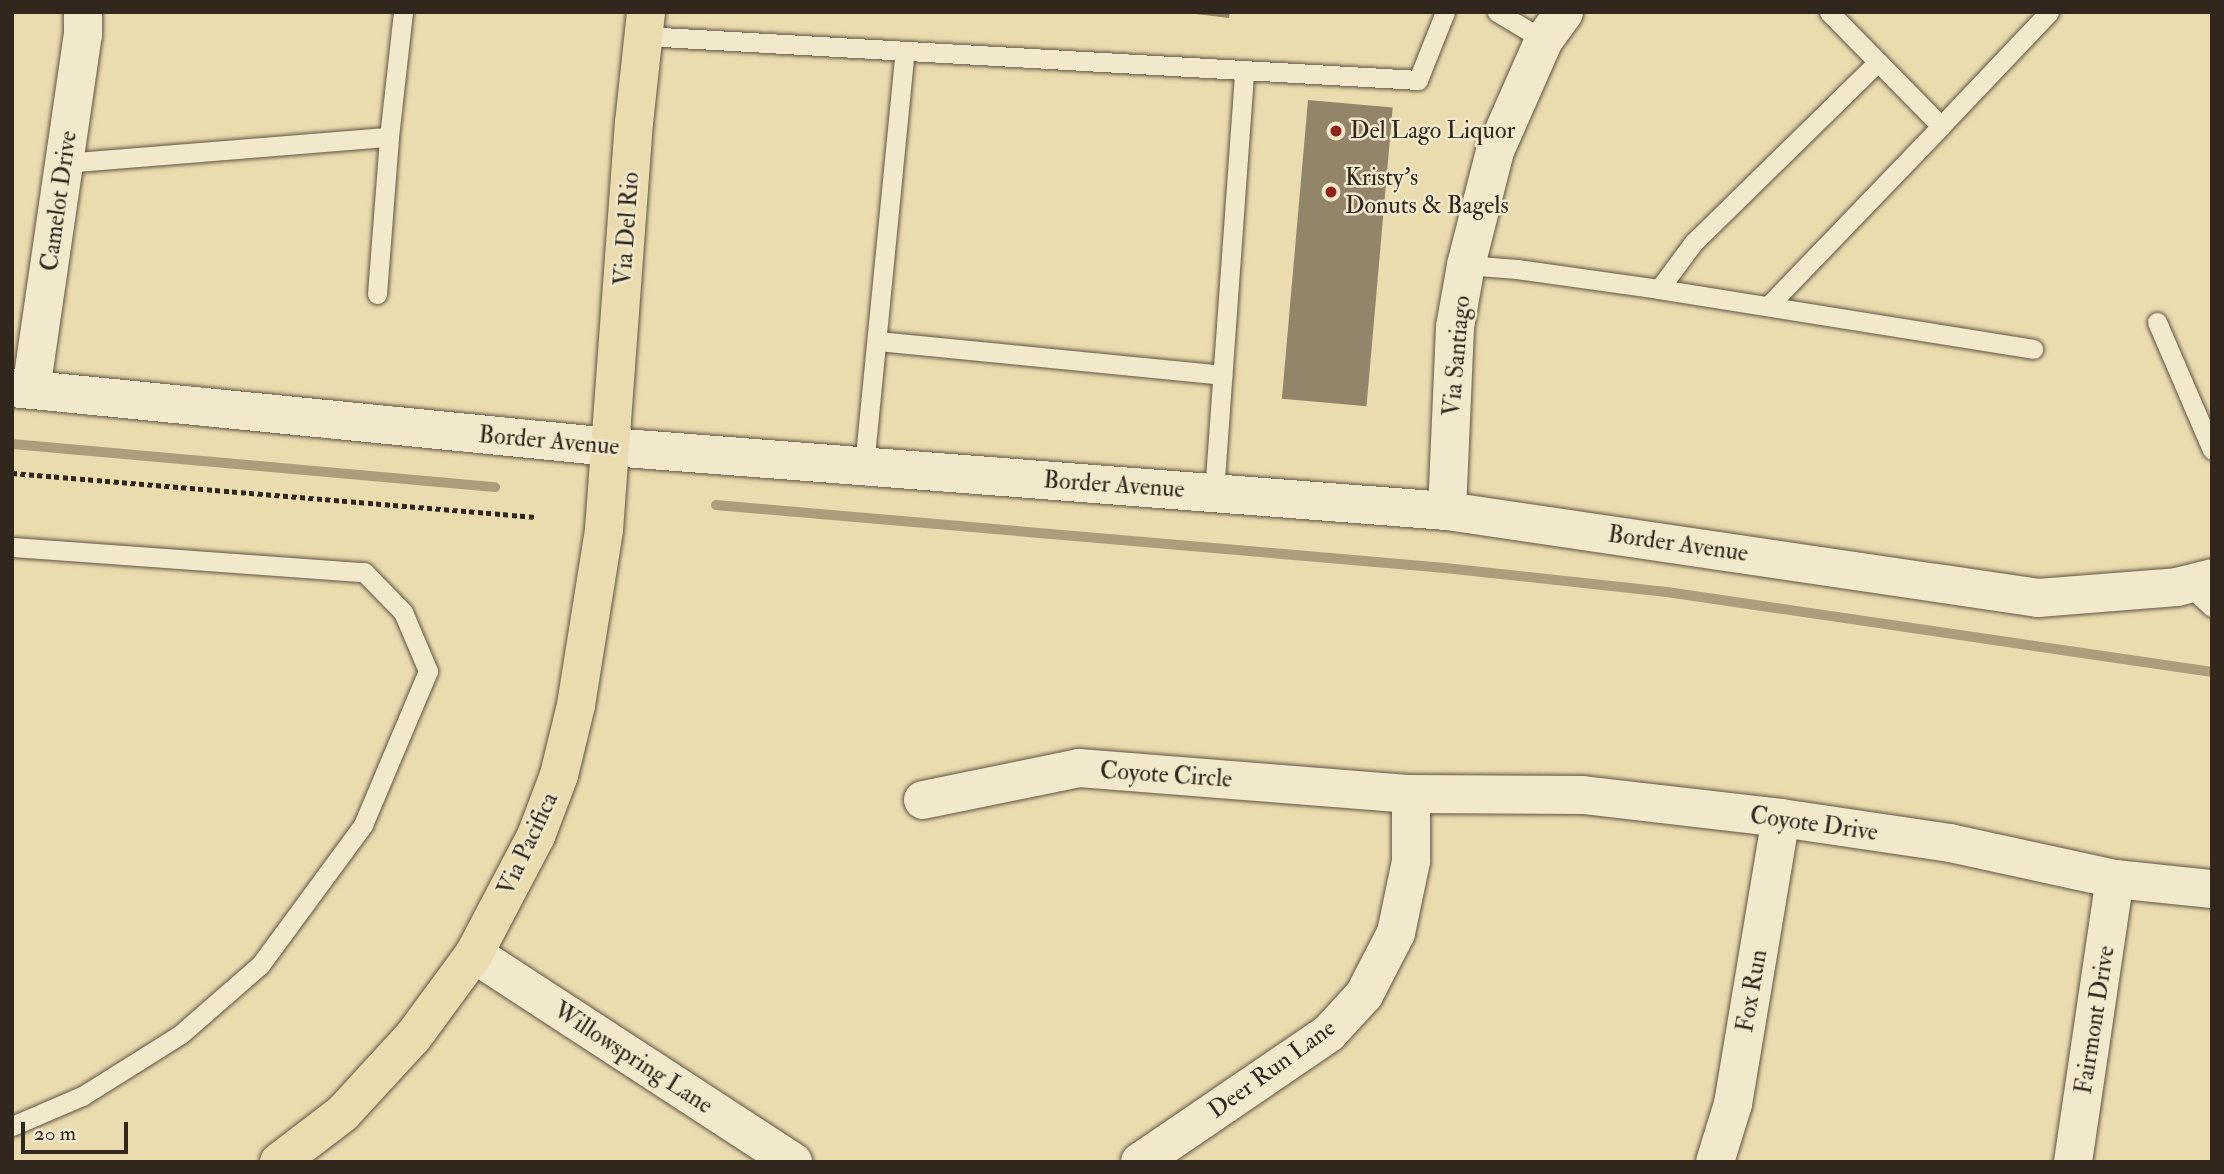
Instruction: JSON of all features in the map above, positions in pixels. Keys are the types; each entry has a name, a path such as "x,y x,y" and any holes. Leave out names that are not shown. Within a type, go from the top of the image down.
{"main road":[{"name":"Via Del Rio","path":"611,447 634,123 645,24"},
{"name":"Via Pacifica","path":"279,1162 343,1113 413,1037 474,954 536,836 559,775 576,705 602,544 611,447"}],"street":[{"name":"Camelot Drive","path":"22,389 64,163 83,35 83,12"},
{"name":"Via Santiago","path":"1447,510 1455,327 1466,265 1495,151 1554,26"},
{"name":"Border Avenue","path":"22,389 611,447 1447,510 2038,598 2204,590"},
{"name":"Coyote Circle","path":"923,800 1079,768 1411,794"},
{"name":"Coyote Drive","path":"1411,794 1583,795 1781,818 1950,843 2115,879 2212,889"},
{"name":"Deer Run Lane","path":"1140,1162 1329,1033 1364,995 1396,933 1411,861 1411,794"},
{"name":"Fox Run","path":"1715,1162 1733,1104 1781,818"},
{"name":"Fairmont Drive","path":"2073,1162 2115,879"},
{"name":"Willowspring Lane","path":"474,954 793,1162"}],"lane":[{"path":"377,294 389,136 403,12"},
{"path":"645,24 905,51 1418,80 1445,12"},
{"path":"1497,12 1554,26"},
{"path":"1829,12 1941,126"},
{"path":"1768,306 2049,12"},
{"path":"864,466 905,51"},
{"path":"1659,289 1693,243 1878,62"},
{"path":"1214,493 1244,70"},
{"path":"64,163 389,136"},
{"path":"1466,265 1517,269 1659,289 2033,349"},
{"path":"2157,322 2212,450"},
{"path":"877,341 1222,375"},
{"path":"12,547 364,572 403,612 428,671 363,825 260,965 181,1034 82,1096 12,1126"}],"path":[{"path":"12,473 536,517"}],"building":[{"path":"1179,12 1230,12 1229,18"},
{"path":"1308,100 1393,107 1367,406 1282,399"}],"waterway":[{"path":"12,444 495,487"},
{"path":"716,505 1445,568 1667,592 2212,672"}],"place":[{"name":"Del Lago Liquor","path":"1336,131"},
{"name":"Kristy's Donuts & Bagels","path":"1331,192"}]}
